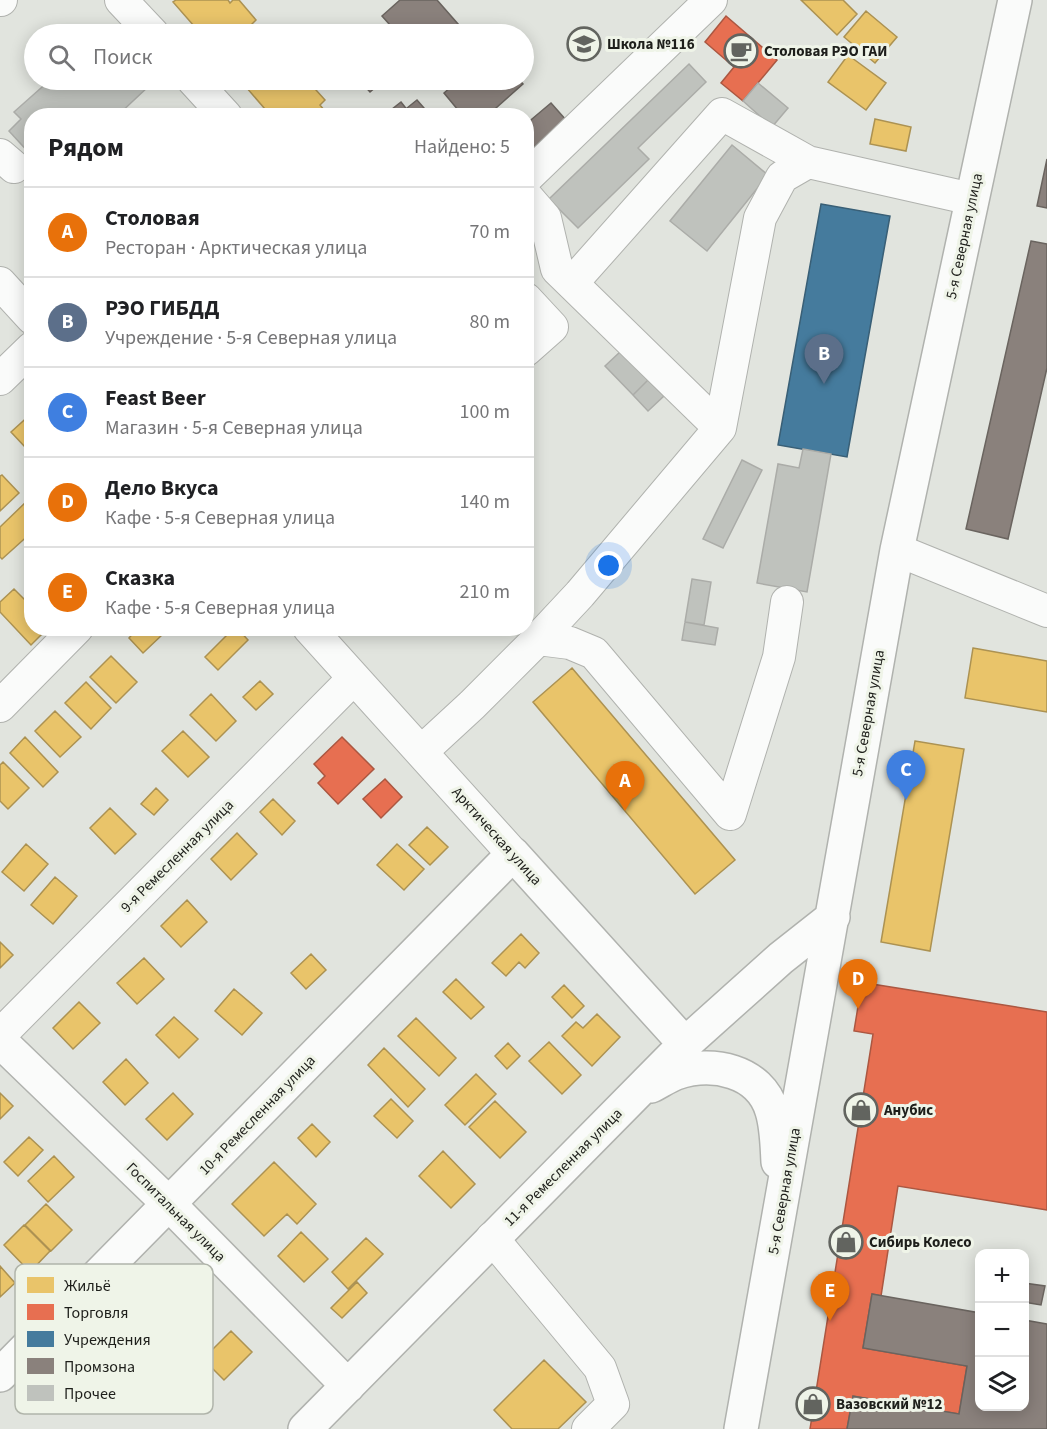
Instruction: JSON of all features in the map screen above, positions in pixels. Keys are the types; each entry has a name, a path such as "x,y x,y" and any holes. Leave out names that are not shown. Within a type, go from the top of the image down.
{"main road":[{"name":"5-я Северная улица","path":"741,1429 897,550 1015,0"},
{"name":"Арктическая улица","path":"513,854 685,1044"},
{"name":"10-я Ремесленная улица","path":"110,1264 513,854"},
{"name":"11-я Ремесленная улица","path":"305,1429 685,1044 782,957 833,917"},
{"name":"Госпитальная улица","path":"0,1041 169,1204 348,1386"},
{"path":"636,1093 676,1073 716,1067 746,1077 760,1089 772,1110 776,1131 781,1204"},
{"name":"10-я Ремесленная улица","path":"0,1375 15,1360"}],"street":[{"path":"121,0 144,24"},
{"path":"534,170 711,0"},
{"path":"202,90 219,108"},
{"path":"572,283 722,114 808,162 972,199"},
{"path":"421,752 472,705 580,594 720,428 760,219 782,177 808,162"},
{"path":"534,205 545,218 557,269 720,428"},
{"path":"0,283 24,309"},
{"path":"534,308 552,327 534,343"},
{"path":"0,379 24,356"},
{"path":"897,550 1047,611"},
{"path":"538,639 570,643 594,653 730,814 778,657 787,602"},
{"path":"0,706 69,636"},
{"name":"Арктическая улица","path":"316,636 513,854"},
{"name":"9-я Ремесленная улица","path":"0,1035 354,678"},
{"path":"492,1238 600,1368 617,1416 588,1429"}],"building: Жильё":[{"path":"176,0 228,0 230,3 233,0 239,0 256,20 252,24 192,24 173,2"},
{"path":"801,0 843,0 857,14 837,35"},
{"path":"866,11 897,37 875,63 844,37"},
{"path":"848,55 886,83 866,110 828,82"},
{"path":"249,90 316,90 325,100 320,105 322,108 264,108"},
{"path":"875,119 911,127 906,151 870,144"},
{"path":"24,420 24,446 11,432"},
{"path":"2,475 19,493 0,511 0,476"},
{"path":"24,504 24,539 2,559 0,557 0,527"},
{"path":"14,589 24,599 24,636 40,636 31,645 0,612 0,602"},
{"path":"131,636 161,636 143,653 129,638"},
{"path":"226,636 244,636 248,640 218,670 205,657"},
{"path":"973,648 1047,661 1047,712 965,698"},
{"path":"111,656 137,682 116,703 90,677"},
{"path":"572,668 735,860 695,894 533,702"},
{"path":"260,681 273,694 256,710 243,697"},
{"path":"86,682 111,708 91,729 65,703"},
{"path":"211,694 236,721 216,741 190,715"},
{"path":"55,711 81,737 60,757 35,731"},
{"path":"183,731 209,757 188,777 162,751"},
{"path":"25,737 58,772 43,787 10,753"},
{"path":"915,741 964,749 930,951 881,942"},
{"path":"3,762 29,788 8,809 0,801 0,765"},
{"path":"156,788 168,800 154,815 141,804"},
{"path":"273,799 295,821 282,835 260,812"},
{"path":"110,808 136,834 115,854 90,828"},
{"path":"427,827 448,847 430,865 409,845"},
{"path":"237,833 257,854 231,880 211,859"},
{"path":"26,844 48,864 24,891 2,872"},
{"path":"397,844 424,869 404,890 377,865"},
{"path":"55,877 77,896 53,924 31,905"},
{"path":"187,900 207,922 181,947 161,926"},
{"path":"521,934 539,953 525,968 519,962 506,976 492,963"},
{"path":"0,942 13,955 0,968"},
{"path":"311,954 326,970 306,989 291,973"},
{"path":"144,958 164,979 137,1004 117,983"},
{"path":"456,979 484,1007 471,1019 443,992"},
{"path":"564,985 584,1006 572,1018 552,997"},
{"path":"234,989 262,1013 242,1035 215,1011"},
{"path":"79,1002 100,1023 73,1049 53,1028"},
{"path":"597,1014 620,1037 592,1066 562,1036 576,1022 583,1028"},
{"path":"174,1017 198,1039 179,1058 156,1035"},
{"path":"416,1018 456,1058 439,1076 398,1036"},
{"path":"549,1042 581,1075 562,1094 529,1061"},
{"path":"508,1043 520,1056 507,1069 495,1056"},
{"path":"384,1048 425,1089 408,1107 368,1065"},
{"path":"126,1059 148,1083 125,1105 103,1082"},
{"path":"476,1074 496,1094 465,1125 445,1105"},
{"path":"0,1093 13,1106 0,1119"},
{"path":"173,1093 193,1114 167,1140 146,1119"},
{"path":"391,1099 413,1121 397,1138 374,1116"},
{"path":"495,1101 526,1132 500,1158 469,1127"},
{"path":"312,1124 330,1142 316,1157 298,1138"},
{"path":"29,1137 43,1150 18,1176 4,1162"},
{"path":"443,1151 475,1184 451,1208 419,1176"},
{"path":"54,1156 74,1177 48,1202 28,1181"},
{"path":"274,1162 316,1204 297,1224 287,1214 264,1236 232,1204"},
{"path":"46,1204 72,1230 51,1251 25,1225"},
{"path":"24,1225 50,1251 38,1264 22,1264 4,1245"},
{"path":"301,1232 328,1259 304,1282 278,1256"},
{"path":"366,1238 383,1254 348,1289 332,1272"},
{"path":"0,1266 15,1283 0,1297"},
{"path":"357,1282 367,1293 342,1318 331,1308"},
{"path":"231,1331 252,1352 224,1380 213,1369 213,1349"},
{"path":"544,1360 586,1402 558,1429 512,1429 494,1410"}],"building: Торговля":[{"name":"Столовая РЭО ГАИ","path":"726,16 777,60 743,101 721,83 734,67 705,42"},
{"path":"342,737 374,769 338,804 318,783 325,776 314,764"},
{"path":"385,779 402,797 381,818 363,799"},
{"path":"872,984 1047,1012 1047,1210 898,1186 881,1296 872,1294 863,1348 967,1366 959,1414 853,1396 847,1429 810,1429 873,1034 854,1031 861,988 871,989"}],"building: Учреждения":[{"path":"821,204 890,216 847,457 778,445"}],"building: Промзона":[{"path":"400,0 437,0 458,24 389,24 382,16"},
{"path":"447,90 516,90 496,108 456,108 444,93"},
{"path":"417,100 424,108 407,108"},
{"path":"401,102 406,108 394,108"},
{"path":"551,103 566,120 534,147 534,117"},
{"path":"1047,159 1047,208 1037,206"},
{"path":"1031,241 1047,244 1047,368 1008,539 966,529"},
{"path":"1029,1284 1045,1286 1041,1305 1029,1303"},
{"path":"872,1294 975,1312 975,1411 1029,1411 1029,1321 1047,1324 1047,1429 847,1429 853,1396 959,1414 967,1366 863,1348"}],"building: Прочее":[{"path":"689,64 706,82 638,148 649,159 578,228 549,199"},
{"path":"758,83 788,108 772,127 743,101"},
{"path":"39,90 145,90 126,108 24,108 24,147 9,131 21,119 14,112"},
{"path":"732,145 768,175 707,251 670,221"},
{"path":"621,351 648,380 633,395 605,366"},
{"path":"648,380 664,396 648,411 633,395"},
{"path":"803,449 831,454 807,592 757,583 778,464 799,468"},
{"path":"742,460 762,470 723,548 703,539"},
{"path":"692,579 711,582 704,625 685,622"},
{"path":"685,622 718,628 715,645 682,640"}],"place":[{"name":"Школа №116","path":"584,44"},
{"name":"Столовая РЭО ГАИ","path":"741,51"},
{"name":"РЭО ГИБДД","path":"824,384"},
{"name":"Feast Beer","path":"906,800"},
{"name":"Столовая","path":"625,811"},
{"name":"Дело Вкуса","path":"858,1009"},
{"name":"Анубис","path":"861,1110"},
{"name":"Сибирь Колесо","path":"846,1242"},
{"name":"Сказка","path":"830,1321"},
{"name":"Вазовский №12","path":"813,1404"}]}
